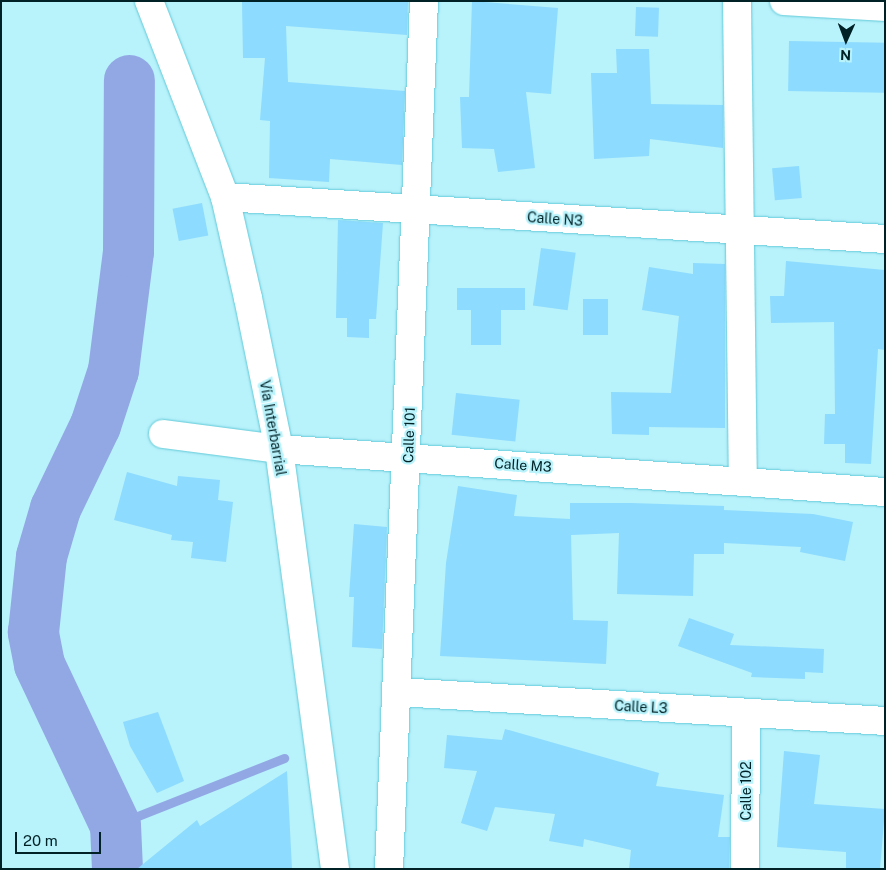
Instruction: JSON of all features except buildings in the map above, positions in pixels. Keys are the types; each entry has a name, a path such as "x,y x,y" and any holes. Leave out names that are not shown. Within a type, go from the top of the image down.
{"street":[{"name":"Vía Interbarrial","path":"149,1 225,197 279,448 335,869"},
{"name":"Calle 101","path":"389,869 408,456 424,1"},
{"path":"737,1 743,481"},
{"path":"784,1 885,7"},
{"name":"Calle N3","path":"225,197 885,239"},
{"name":"Calle M3","path":"163,434 279,448 885,492"},
{"name":"Calle L3","path":"398,692 885,721"},
{"name":"Calle 102","path":"745,869 746,713"}],"waterway":[{"path":"117,869 115,825 39,664 33,632 41,556 55,508 95,425 113,370 128,251 129,80"},
{"path":"115,825 284,758"}]}
